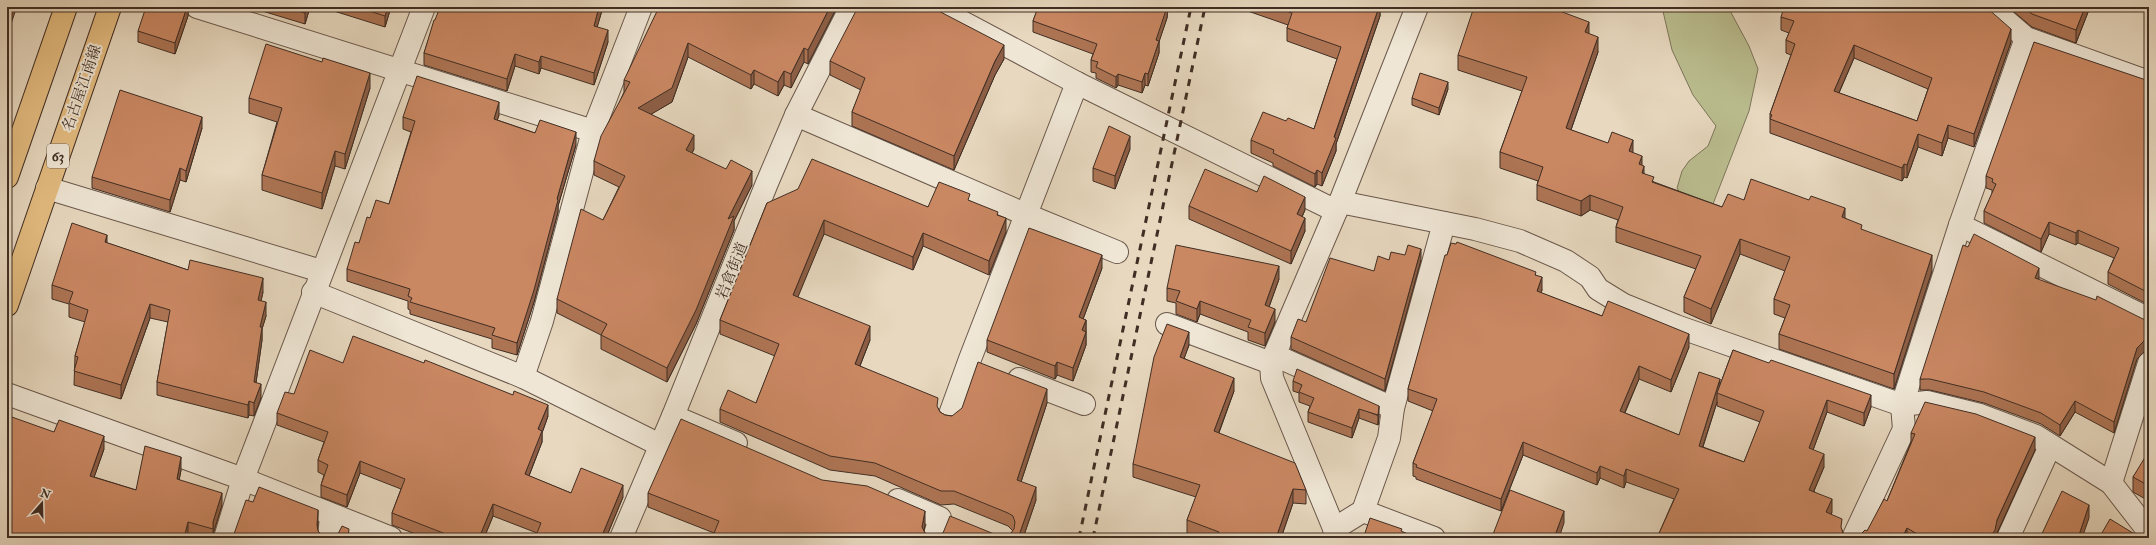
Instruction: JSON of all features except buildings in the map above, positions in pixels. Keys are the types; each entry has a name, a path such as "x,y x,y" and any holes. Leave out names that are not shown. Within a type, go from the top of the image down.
{"main road":[{"path":"7,177 66,7"},
{"name":"名古屋江南線","path":"7,305 110,7"}],"street":[{"path":"197,7 592,131"},
{"path":"225,538 243,479 313,292 424,7"},
{"path":"524,377 542,321 592,131 642,7"},
{"name":"岩倉街道","path":"621,538 673,416 796,116 851,7"},
{"path":"934,7 1077,83 1338,206 1444,223 1520,241 1566,261 1590,277 1598,290 1624,305 1676,326 1902,405 1927,402 1980,415 2036,436 2111,483 2149,532"},
{"path":"1417,7 1338,206 1273,359 1272,378 1336,533 1363,512 1389,438 1393,408 1444,223"},
{"path":"1990,7 2026,38 2149,82"},
{"path":"1853,538 1904,429 1902,405 1960,225 2026,38"},
{"path":"949,417 1077,83"},
{"path":"796,116 1027,216 1117,252"},
{"path":"47,188 321,271"},
{"path":"1960,225 2149,319"},
{"path":"313,292 524,377 660,445"},
{"path":"1166,324 1273,359 1393,408"},
{"path":"970,359 1084,404"},
{"path":"2111,483 2149,363"},
{"path":"7,394 243,479 331,516 391,538"},
{"path":"673,416 754,451"},
{"path":"2008,538 2050,446"},
{"path":"877,491 937,528 949,516 962,522"},
{"path":"1363,512 1434,538"},
{"path":"329,538 331,516"}],"green space":[{"path":"1662,7 1728,7 1749,46 1758,69 1749,111 1713,204 1682,196 1677,188 1682,171 1689,161 1708,146 1716,126 1693,95 1672,50"}],"railway":[{"path":"1079,538 1191,7"},
{"path":"1093,538 1205,7"}]}
